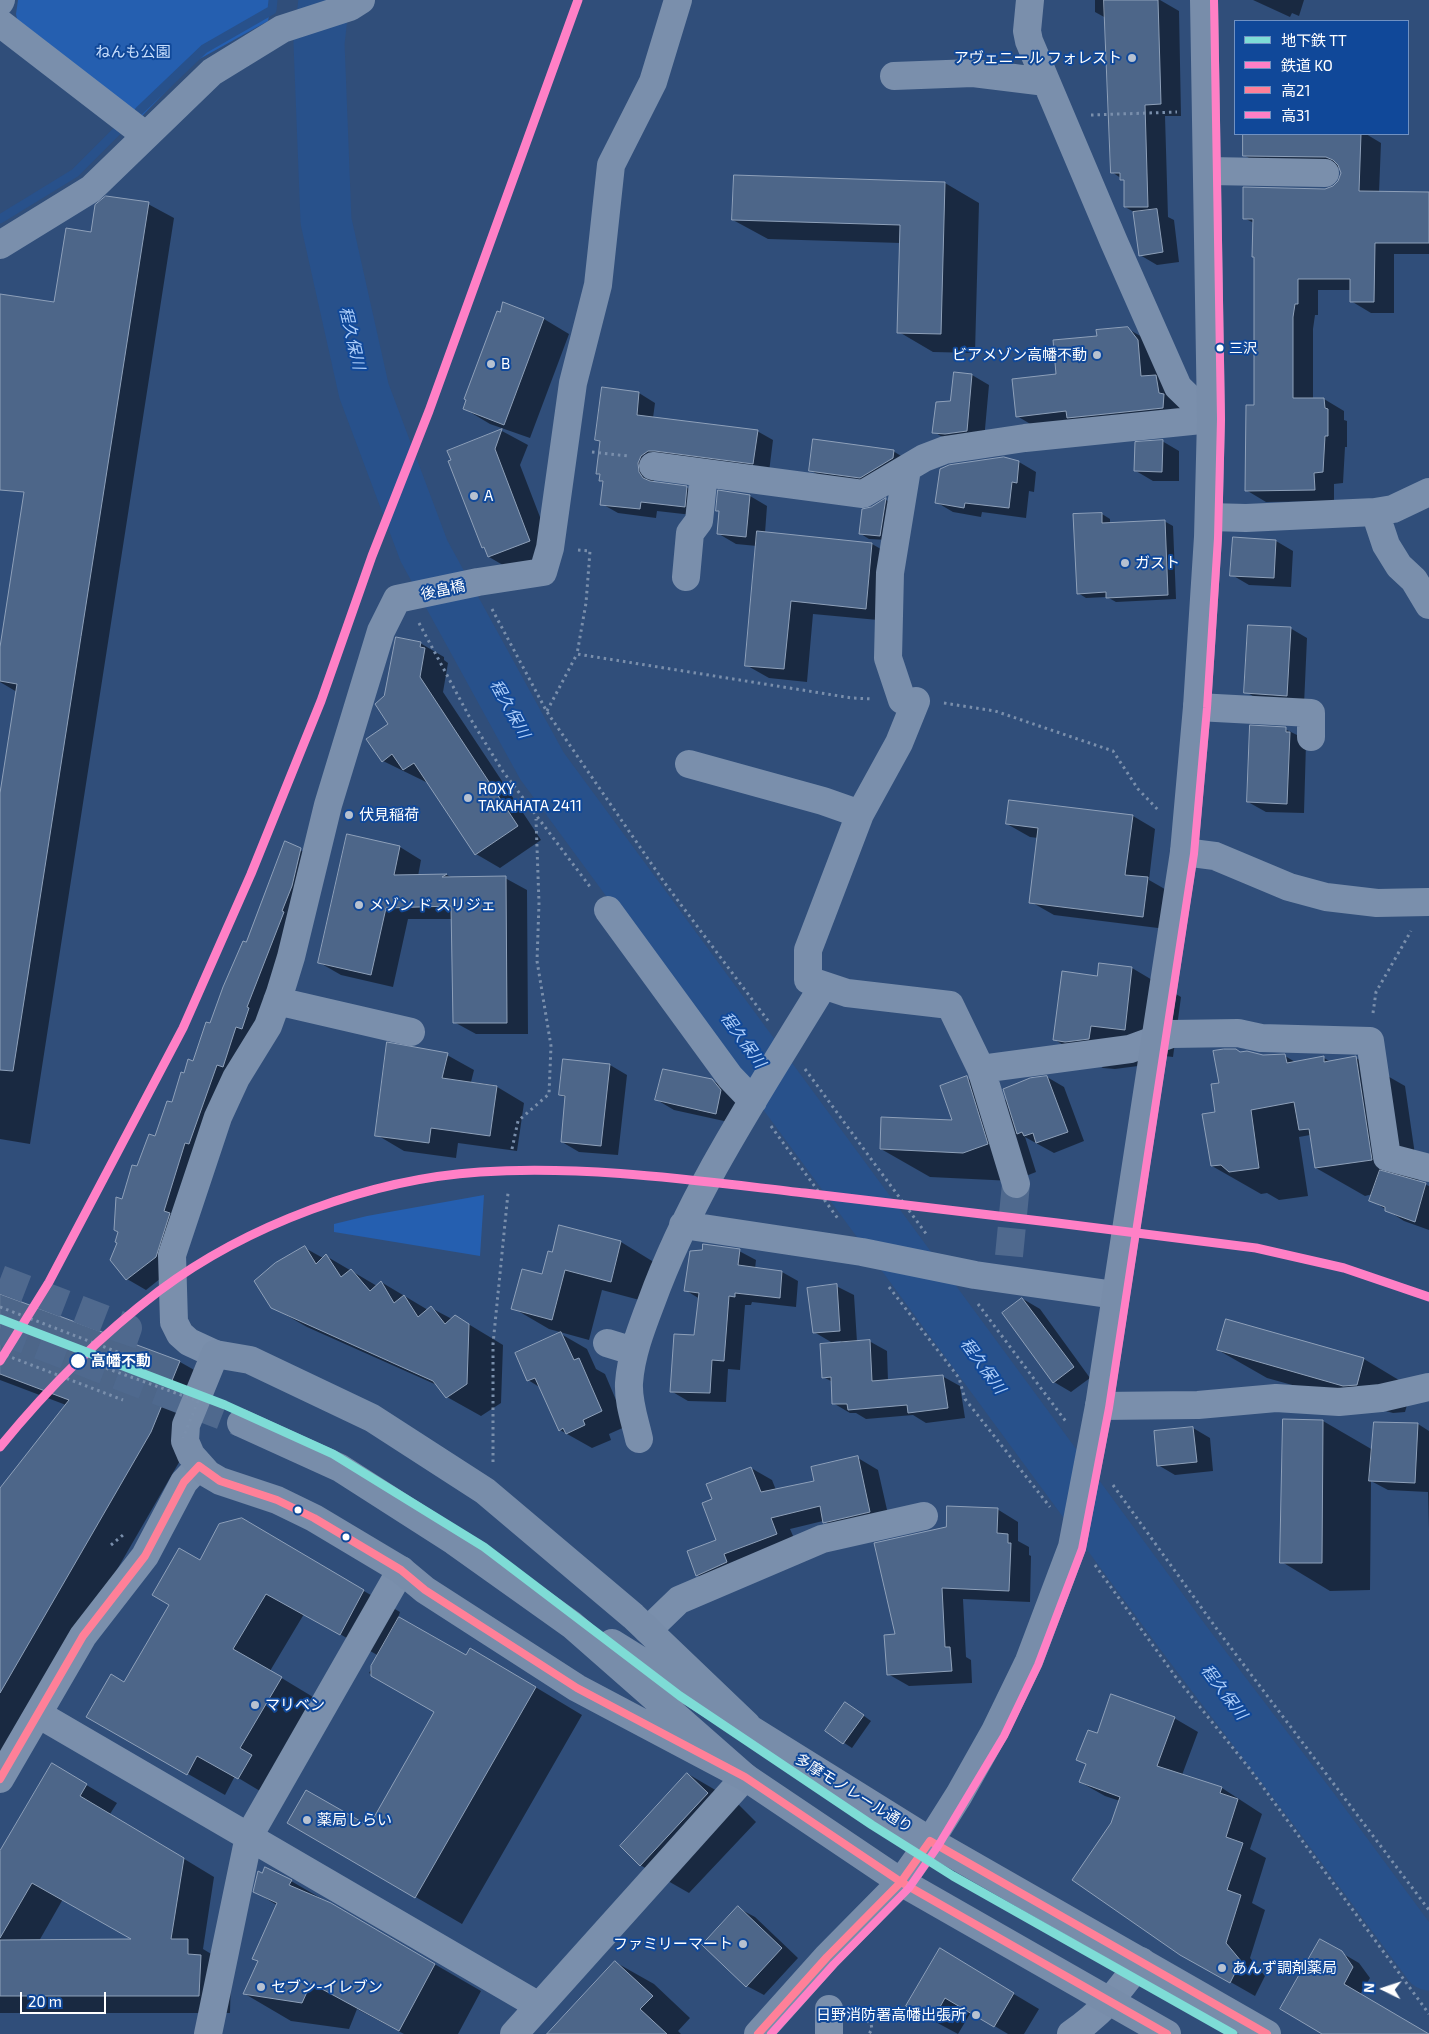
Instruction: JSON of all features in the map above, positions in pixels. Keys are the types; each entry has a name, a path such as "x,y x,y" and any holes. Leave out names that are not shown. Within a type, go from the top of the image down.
{"main road":[{"path":"758,2034 827,1957 901,1882 930,1841 991,1739 1029,1661 1072,1547 1065,1518 1090,1459 1099,1406 1184,852 1197,706 1209,517 1211,419 1204,0"},
{"path":"745,1777 577,1688 424,1590 401,1570 314,1518 277,1500 220,1481 199,1466 191,1455 185,1441 186,1425 215,1354 250,1360 380,1423 485,1491 648,1630 747,1725"},
{"name":"多摩モノレール通り","path":"241,1423 340,1468 454,1542 572,1624 745,1777 901,1882 1167,2034"},
{"name":"多摩モノレール通り","path":"572,1624 614,1644 747,1725 930,1841 1267,2034"}],"street":[{"path":"550,548 573,383 598,286 611,165 653,82 678,0"},
{"path":"0,246 91,188 212,72 282,30 356,4"},
{"path":"1004,75 1029,6"},
{"path":"1029,6 1027,31 1029,41 1178,387 1211,419"},
{"path":"0,24 145,135"},
{"path":"894,76 973,73 1004,75 1046,82"},
{"path":"1208,171 1325,173"},
{"path":"653,466 863,494 934,453 945,450 1025,438 1211,419"},
{"path":"907,469 890,573 888,658 909,700 898,743 860,814 808,950 808,980 848,993 950,1005 981,1069 1016,1184"},
{"path":"686,577 690,533 699,520 704,473"},
{"path":"1209,517 1246,518 1376,512 1392,509 1429,492"},
{"path":"1376,512 1386,545 1399,566 1414,580 1429,605"},
{"name":"後畠橋","path":"409,597 476,582 543,572 550,548"},
{"path":"215,1354 189,1342 180,1334 174,1322 172,1255 218,1117 236,1078 268,1026 277,1001 291,957 328,805 381,631 397,598 409,597"},
{"path":"1197,706 1310,713 1311,737"},
{"path":"689,764 823,801 860,814"},
{"path":"1184,852 1215,856 1289,887 1326,897 1377,903 1428,902"},
{"path":"608,910 730,1077 753,1100"},
{"path":"639,1439 630,1391 633,1351 659,1281 683,1225 753,1100 824,986"},
{"path":"277,1001 411,1032"},
{"path":"981,1069 1130,1049 1171,1034 1238,1033 1261,1038 1370,1041 1387,1157 1429,1168"},
{"path":"683,1225 862,1252 975,1275 1007,1267 1115,1295"},
{"path":"607,1343 633,1351"},
{"path":"1099,1406 1198,1406 1276,1398 1339,1402 1381,1398 1429,1387"},
{"path":"0,1779 84,1636 145,1556 184,1482 199,1466"},
{"path":"648,1630 679,1600 822,1539 924,1516"},
{"path":"208,2034 250,1836 401,1570"},
{"path":"38,1714 539,2006"},
{"path":"514,2034 745,1777"},
{"path":"1070,2034 1098,2014 1110,2002 1141,1961"}],"path":[{"path":"1060,116 1178,112"},
{"path":"564,448 652,459 653,466"},
{"path":"547,712 577,654 586,604 590,550 550,548"},
{"path":"476,582 547,712 664,882 787,1044 1071,1428"},
{"path":"409,597 470,718 502,770 536,818 608,910"},
{"path":"577,654 749,680 852,698 958,704 995,711 1112,751 1138,789 1157,810 1168,815"},
{"path":"512,1149 518,1121 549,1094 550,1084 551,1046 537,961 539,903 536,818"},
{"path":"1370,1041 1376,992 1428,902"},
{"path":"753,1100 862,1252 959,1378 965,1399 1065,1518"},
{"path":"493,1468 493,1344 508,1193"},
{"path":"0,1307 141,1361"},
{"path":"0,1353 123,1400"},
{"path":"100,1366 198,1401 183,1438"},
{"path":"1109,1479 1219,1632 1429,1910"},
{"path":"1094,1565 1175,1676 1249,1768 1429,2014"},
{"path":"863,2017 872,2026 869,2034"}],"green space":[{"name":"ねんも公園","path":"18,0 272,0 268,21 196,61 142,116 20,34 16,14"},
{"path":"484,1195 480,1256 334,1232 334,1224 367,1216"}],"building":[{"name":"アヴェニール フォレスト","path":"1104,0 1158,0 1161,104 1145,105 1148,207 1124,207 1124,180 1120,180 1120,173 1111,173"},
{"path":"1243,135 1361,135 1359,191 1429,192 1429,243 1375,243 1374,302 1350,302 1350,279 1298,279 1298,304 1295,304 1293,317 1293,398 1324,398 1325,408 1328,409 1328,436 1325,436 1323,472 1314,473 1315,490 1245,491 1246,405 1254,405 1254,257 1252,257 1253,219 1243,219 1243,187 1325,189 1333,186 1338,181 1341,173 1338,165 1326,157 1243,156"},
{"path":"734,175 945,182 941,334 897,333 900,225 732,220"},
{"path":"106,196 149,202 13,1071 0,1070 0,793 17,684 0,681 0,647 24,492 0,490 0,294 54,302 66,228 91,232 95,205"},
{"path":"1157,209 1163,252 1139,256 1133,212"},
{"name":"B","path":"503,302 544,318 504,425 463,409 466,400 464,399 497,311 500,312"},
{"path":"1128,327 1138,340 1141,376 1156,375 1159,393 1164,394 1163,408 1067,418 1066,411 1016,417 1012,379 1056,374 1053,340 1097,336 1096,330"},
{"path":"954,372 972,374 967,431 945,434 932,433 936,402 950,401"},
{"path":"602,387 639,392 637,415 758,430 753,464 648,451 641,456 638,463 639,472 643,478 650,481 687,486 685,507 641,502 640,509 600,505 603,481 599,481 600,474 596,474 600,441 595,440"},
{"name":"A","path":"502,429 495,449 530,541 488,557 484,547 482,548 448,461 451,460 447,451"},
{"path":"813,439 894,450 893,458 860,478 809,471"},
{"path":"1163,440 1162,472 1134,471 1135,442"},
{"path":"1004,457 1019,461 1017,483 1012,482 1009,508 965,503 964,508 935,503 940,469 949,465"},
{"path":"718,490 750,495 746,537 717,534 719,511 716,511"},
{"path":"886,498 880,536 859,534 862,509 871,507"},
{"path":"1102,513 1102,523 1165,520 1168,595 1106,598 1106,592 1077,594 1073,514"},
{"path":"757,531 872,543 866,609 791,601 784,669 745,666"},
{"path":"1233,537 1276,540 1274,578 1230,576"},
{"path":"1248,625 1291,627 1287,696 1244,693"},
{"name":"ROXY TAKAHATA 2411","path":"396,637 421,642 420,647 425,648 420,677 518,826 475,855 414,763 403,770 392,754 382,762 366,739 388,724 375,704 384,696"},
{"path":"1250,725 1286,727 1286,732 1290,732 1287,804 1247,802"},
{"path":"1009,800 1133,815 1125,875 1148,877 1143,917 1029,903 1038,828 1006,824"},
{"path":"347,834 400,846 394,875 447,874 442,877 506,876 507,1023 453,1023 451,906 386,908 371,975 318,963"},
{"path":"285,841 301,848 292,886 282,911 284,912 247,1007 249,1008 242,1029 236,1027 223,1067 217,1065 189,1144 185,1143 164,1211 170,1213 156,1257 126,1280 110,1260 117,1243 115,1242 118,1232 114,1230 116,1197 122,1199 132,1165 137,1166 149,1134 155,1136 167,1101 172,1102 181,1072 184,1073 188,1059 193,1061 206,1022 210,1023 243,941 246,942"},
{"path":"1099,963 1132,967 1125,1030 1091,1026 1089,1039 1065,1042 1053,1040 1062,971 1097,976"},
{"path":"387,1042 448,1053 442,1078 497,1086 490,1136 431,1128 429,1143 375,1136"},
{"path":"1236,1049 1240,1052 1247,1051 1263,1055 1285,1054 1287,1063 1324,1056 1324,1062 1356,1056 1372,1160 1315,1168 1309,1129 1299,1130 1294,1102 1251,1110 1259,1168 1229,1172 1221,1165 1211,1166 1202,1114 1215,1112 1211,1084 1219,1083 1213,1051"},
{"path":"563,1059 610,1064 601,1146 561,1142 565,1096 559,1095"},
{"path":"663,1069 712,1079 721,1090 716,1114 655,1100"},
{"path":"967,1076 988,1144 963,1153 880,1149 881,1117 952,1120 940,1086"},
{"path":"1047,1076 1068,1132 1036,1143 1033,1133 1024,1136 1022,1132 1017,1134 1003,1089 1030,1078"},
{"path":"1380,1170 1426,1183 1415,1222 1385,1211 1385,1207 1369,1201"},
{"path":"559,1225 621,1241 611,1282 565,1270 552,1320 511,1309 522,1269 542,1274 548,1251 552,1252"},
{"path":"703,1244 740,1249 738,1265 782,1271 780,1298 735,1293 735,1297 729,1296 724,1361 712,1360 710,1393 670,1392 674,1334 694,1335 699,1293 684,1291 690,1251 702,1250"},
{"path":"305,1246 316,1264 326,1254 341,1277 351,1269 370,1291 381,1281 394,1303 404,1295 418,1317 431,1306 445,1324 455,1315 469,1324 467,1384 446,1398 433,1381 271,1308 254,1281 275,1263"},
{"path":"837,1284 840,1331 813,1333 807,1288"},
{"path":"0,1294 180,1361 151,1432 0,1693 0,1488 69,1400 0,1374"},
{"path":"1022,1298 1074,1367 1053,1383 1002,1313"},
{"path":"1226,1319 1364,1358 1357,1385 1343,1386 1217,1350"},
{"path":"561,1332 574,1360 579,1358 602,1411 583,1420 585,1425 566,1434 563,1428 559,1431 535,1378 527,1381 515,1353"},
{"path":"870,1340 872,1381 943,1375 948,1408 908,1413 907,1405 848,1410 847,1404 832,1404 831,1377 822,1378 820,1344"},
{"path":"1283,1419 1323,1420 1322,1563 1280,1563"},
{"path":"1374,1422 1418,1423 1415,1483 1369,1481"},
{"path":"1193,1427 1197,1462 1157,1466 1154,1431"},
{"path":"858,1456 870,1512 823,1523 820,1506 771,1518 777,1534 724,1554 727,1562 696,1576 687,1551 716,1540 702,1503 712,1499 706,1484 751,1467 761,1492 814,1481 811,1467"},
{"path":"947,1506 998,1508 997,1533 1008,1534 1008,1543 1011,1543 1009,1591 942,1588 945,1647 950,1647 952,1671 887,1675 884,1635 895,1634 874,1543 946,1527"},
{"path":"242,1518 364,1590 340,1635 266,1594 233,1649 282,1677 240,1748 252,1755 238,1779 197,1756 187,1775 86,1717 111,1674 124,1682 169,1605 152,1595 179,1548 200,1560 219,1524"},
{"path":"399,1617 466,1655 470,1648 536,1687 415,1898 287,1823 306,1790 369,1826 434,1712 371,1676 371,1666"},
{"path":"1111,1694 1175,1717 1157,1766 1222,1787 1220,1793 1238,1799 1226,1837 1243,1843 1227,1890 1241,1895 1226,1943 1241,1961 1230,1983 1180,1955 1072,1880 1111,1823 1120,1797 1079,1782 1086,1764 1076,1760 1088,1730 1097,1733"},
{"path":"845,1702 864,1715 843,1744 825,1731"},
{"path":"52,1763 87,1784 80,1796 184,1858 171,1939 188,1939 188,1954 201,1955 199,1996 0,1996 0,1940 131,1939 32,1883 0,1938 0,1851"},
{"path":"687,1773 708,1793 640,1866 620,1846"},
{"path":"265,1867 292,1880 289,1885 331,1903 435,1964 399,2031 311,1983 302,2003 243,1994 258,1961 252,1959 277,1903 253,1892 258,1871 262,1873"},
{"path":"738,1906 782,1948 746,1987 702,1945"},
{"path":"1320,1939 1342,1951 1353,1967 1344,1984 1429,2034 1322,2034 1280,2009"},
{"path":"940,1948 1014,1993 994,2027 945,1998 932,2021 906,2006"},
{"path":"615,1961 653,1996 640,2009 667,2034 547,2034"}],"waterway":[{"path":"139,111 204,49 272,10 273,0"},
{"name":"程久保川","path":"324,0 319,43 326,221 364,391 424,551 542,766 1188,1644 1429,1965"},
{"path":"0,219 75,173 117,131"}],"tunnel":[{"path":"1009,1256 1016,1184"},
{"path":"0,1279 128,1328 113,1371"},
{"path":"0,1330 241,1423"}],"metro line":[{"name":"TT","path":"0,1319 225,1405 333,1454 484,1547 680,1696 872,1825 953,1876 1233,2034"}],"rail line":[{"name":"KO","path":"0,1361 49,1282 183,1028 251,874 321,701 372,556 429,411 578,0"},
{"name":"KO","path":"0,1447 36,1404 95,1345 137,1308 194,1267 270,1226 312,1209 396,1184 439,1176 521,1170 602,1172 684,1179 974,1213 1256,1248 1344,1268 1429,1297"}],"transit line":[{"name":"高31","path":"771,2034 834,1964 909,1888 938,1846 1004,1736 1038,1665 1082,1549 1109,1408 1194,854 1207,708 1218,538 1221,419 1214,0"},
{"name":"高21","path":"0,1779 83,1636 145,1556 184,1482 199,1466 220,1481 277,1500 314,1518 401,1570 425,1590 577,1688 745,1777 901,1882 1167,2034"},
{"name":"高21","path":"758,2034 827,1957 901,1882 930,1841 1267,2034"}],"place":[{"name":"アヴェニール フォレスト","path":"1132,58"},
{"name":"三沢","path":"1220,348"},
{"name":"ビアメゾン高幡不動","path":"1097,355"},
{"name":"B","path":"491,364"},
{"name":"A","path":"474,496"},
{"name":"ガスト","path":"1125,563"},
{"name":"ROXY TAKAHATA 2411","path":"468,798"},
{"name":"伏見稲荷","path":"349,815"},
{"name":"メゾン ド スリジェ","path":"359,905"},
{"name":"高幡不動","path":"78,1361"},
{"name":"マリベン","path":"255,1705"},
{"name":"薬局しらい","path":"307,1820"},
{"name":"ファミリーマート","path":"743,1944"},
{"name":"あんず調剤薬局","path":"1222,1968"},
{"name":"セブン-イレブン","path":"261,1987"},
{"name":"日野消防署高幡出張所","path":"976,2015"}]}
